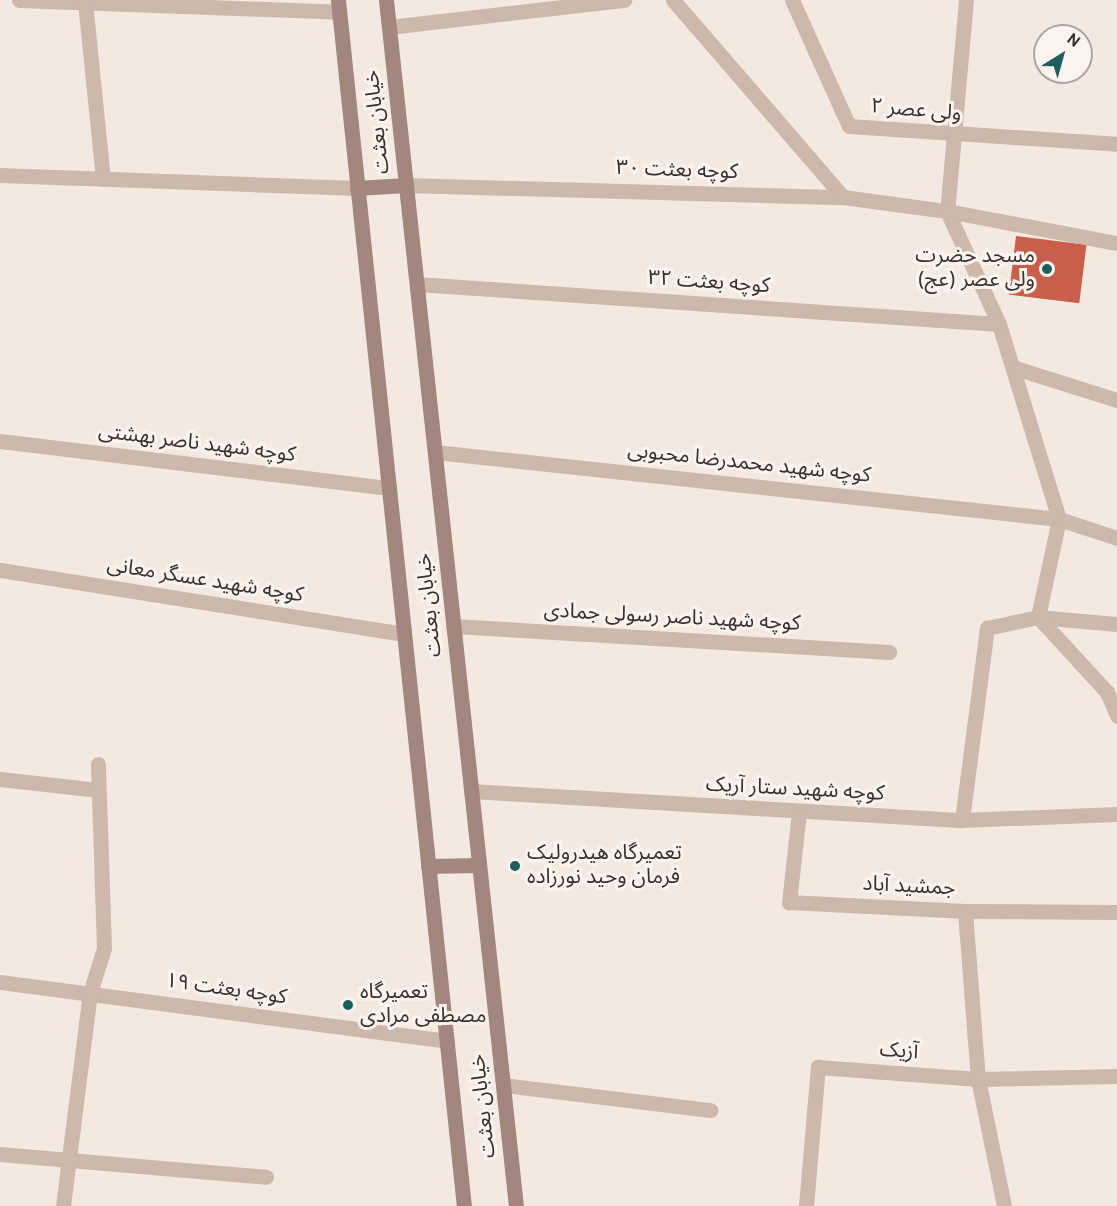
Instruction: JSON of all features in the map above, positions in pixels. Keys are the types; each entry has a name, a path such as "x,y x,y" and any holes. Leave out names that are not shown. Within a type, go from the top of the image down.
{"main road":[{"name":"خیابان بعثت","path":"386,0 516,1206"},
{"name":"خیابان بعثت","path":"338,6 464,1206"},
{"path":"357,188 406,185"},
{"path":"428,866 479,865"}],"street":[{"path":"19,0 338,6"},
{"path":"389,27 624,0"},
{"path":"673,0 843,197"},
{"name":"ولی عصر ۲","path":"792,0 849,126 953,136 1117,144"},
{"path":"966,0 947,211 999,324 1015,368 1059,519 1038,617"},
{"path":"85,2 103,179"},
{"path":"0,175 357,188"},
{"name":"کوچه بعثت ۳۰","path":"406,185 843,197 947,211 1117,243"},
{"name":"کوچه بعثت ۳۲","path":"417,284 999,324"},
{"path":"1015,368 1117,400"},
{"name":"کوچه شهید ناصر بهشتی","path":"0,441 389,489"},
{"name":"کوچه شهید محمدرضا محبوبی","path":"435,452 1059,519 1117,538"},
{"name":"کوچه شهید عسگر معانی","path":"0,570 404,634"},
{"path":"1038,617 1112,693 1117,716"},
{"path":"962,820 987,628 1038,617 1117,624"},
{"name":"کوچه شهید ناصر رسولی جمادی","path":"453,626 889,652"},
{"path":"63,1206 71,1162 90,993 104,948 98,764"},
{"path":"0,779 98,790"},
{"name":"کوچه شهید ستار آریک","path":"471,791 962,820 1117,814"},
{"name":"جمشید آباد","path":"799,812 789,902 965,910 1117,912"},
{"path":"965,910 978,1079 1004,1206"},
{"name":"کوچه بعثت ۱۹","path":"0,982 447,1041"},
{"name":"آزیک","path":"806,1206 818,1067 978,1079 1117,1076"},
{"path":"503,1085 710,1110"},
{"path":"0,1154 71,1162 266,1177"}],"building":[{"name":"مسجد حضرت ولی عصر (عج)","path":"1016,236 1086,245 1079,303 1009,295"}],"place":[{"name":"مسجد حضرت ولی عصر (عج)","path":"1047,269"},
{"name":"تعمیرگاه هیدرولیک فرمان وحید نورزاده","path":"515,866"},
{"name":"تعمیرگاه مصطفی مرادی","path":"348,1005"}]}
